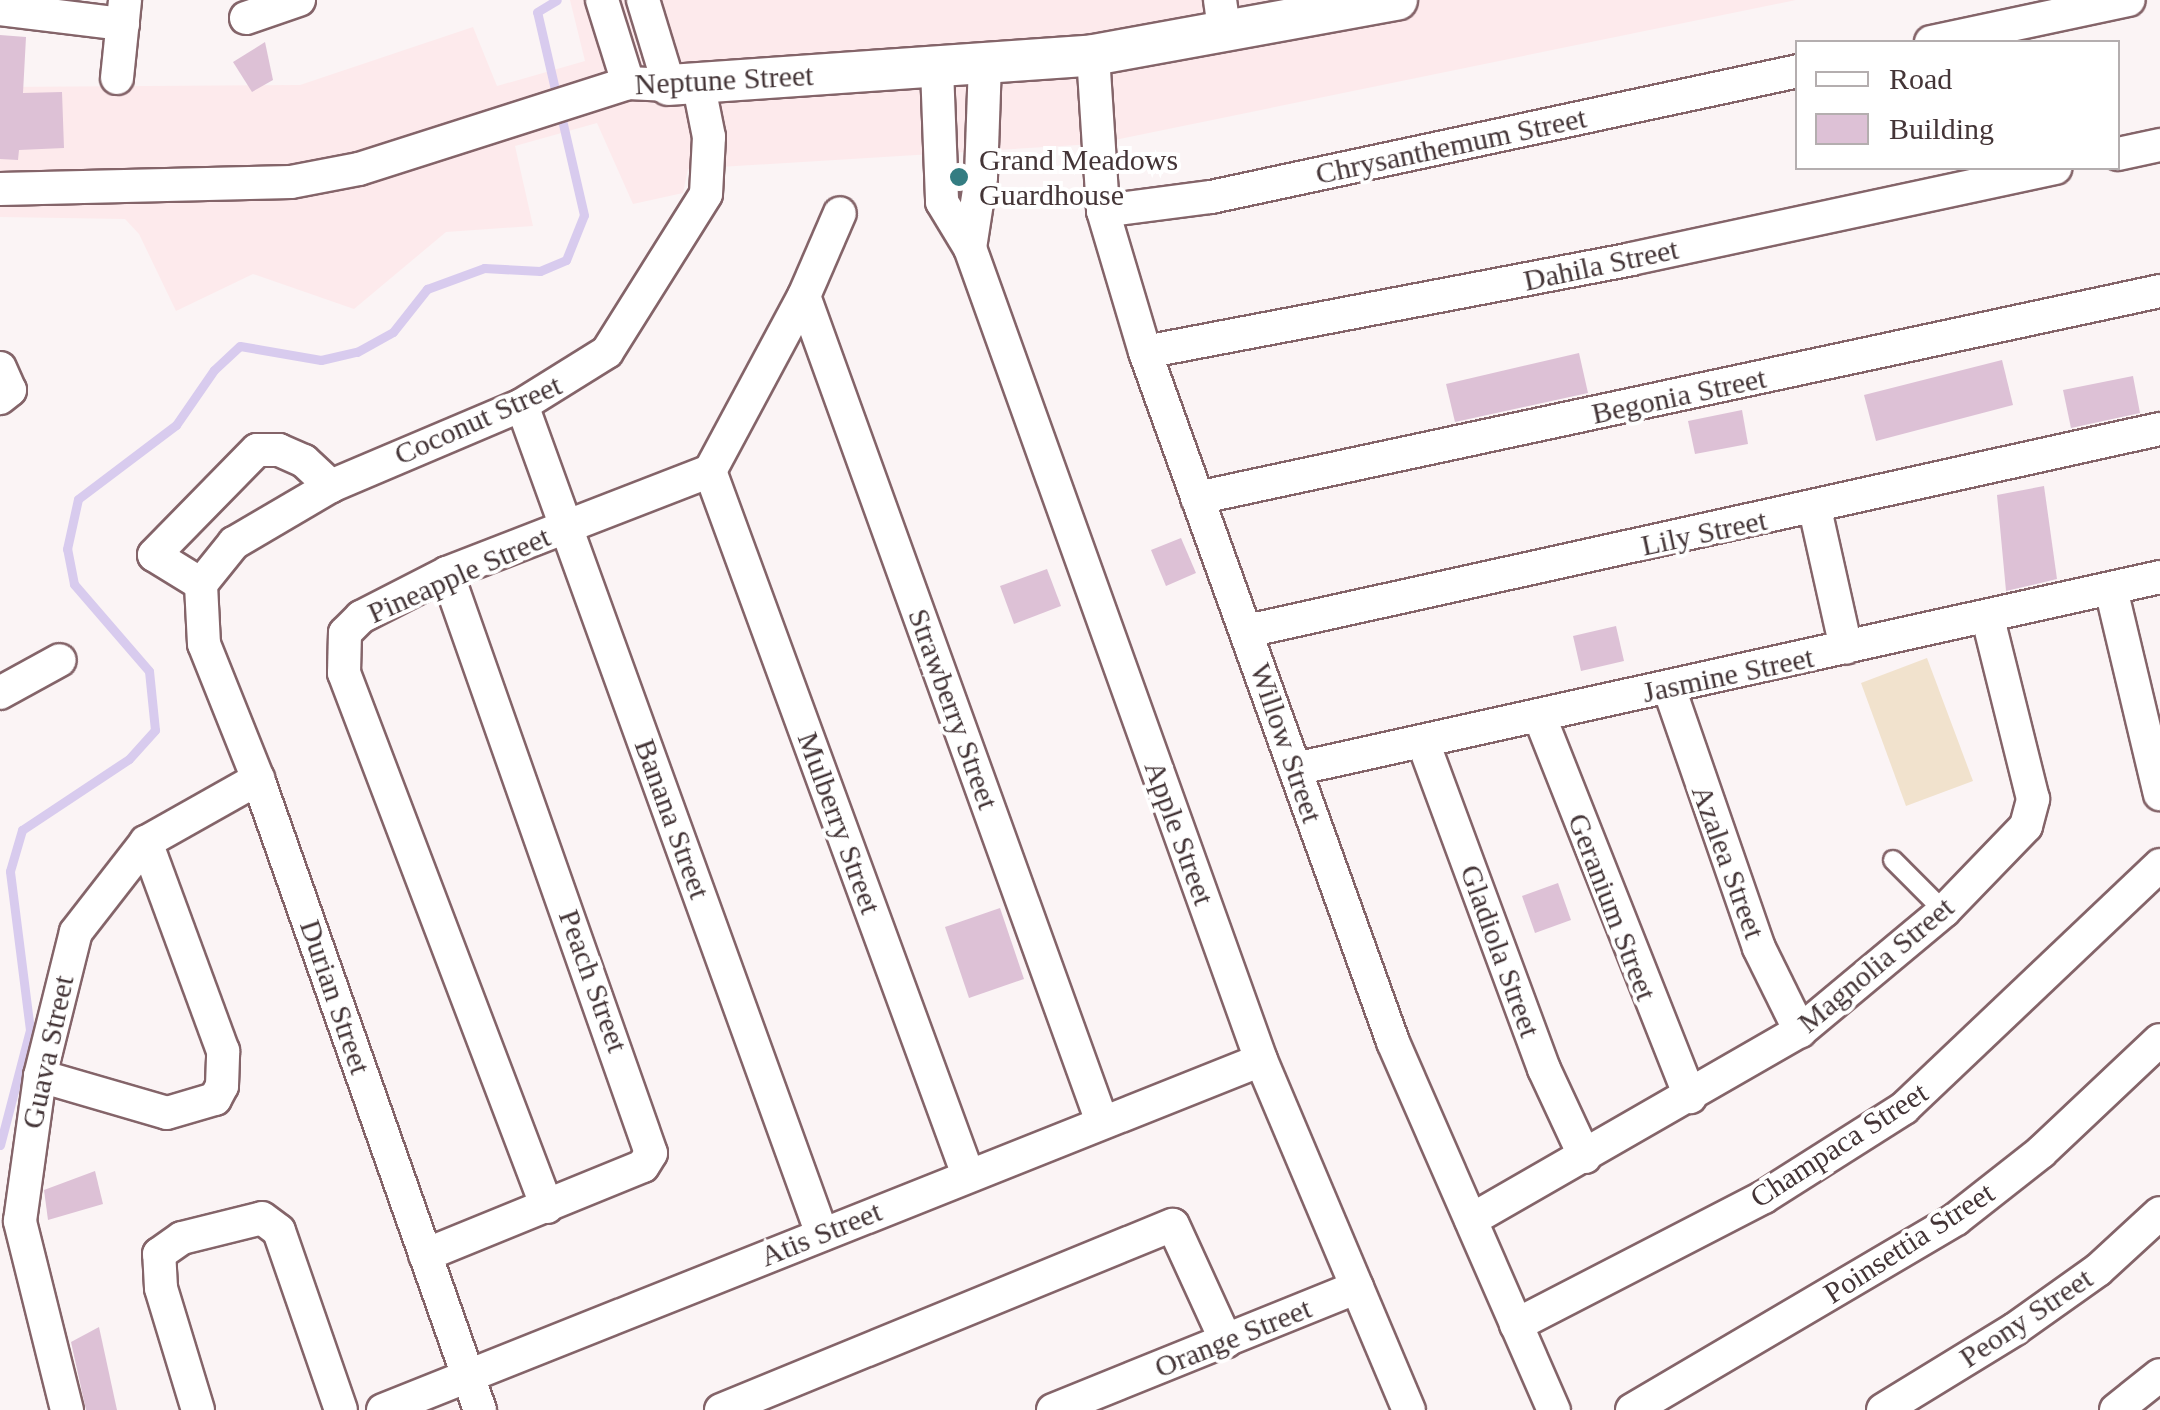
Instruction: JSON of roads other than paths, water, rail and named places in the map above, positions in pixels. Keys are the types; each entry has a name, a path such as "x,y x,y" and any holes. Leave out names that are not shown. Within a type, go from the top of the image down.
{"street":[{"path":"602,0 614,86"},
{"name":"Coconut Street","path":"201,584 234,543 331,486 522,404 607,352 694,220 708,170 684,84 643,0"},
{"name":"Neptune Street","path":"0,189 292,182 359,169 501,119 614,86 1093,56 1222,17 1397,0"},
{"path":"1940,40 2129,0"},
{"path":"246,18 289,2"},
{"path":"0,9 124,12 117,78"},
{"name":"Willow Street","path":"1093,56 1103,211 1145,352 1393,1042 1554,1410"},
{"name":"Apple Street","path":"970,248 982,139 985,65"},
{"name":"Apple Street","path":"937,68 936,139 942,202 970,248 1261,1060 1404,1409"},
{"name":"Chrysanthemum Street","path":"1103,211 1211,197 1795,72"},
{"path":"2120,154 2160,145"},
{"name":"Dahila Street","path":"1145,352 1594,267 2046,170"},
{"path":"710,471 804,296 840,213"},
{"name":"Begonia Street","path":"1197,498 2160,292"},
{"name":"Strawberry Street","path":"804,296 1102,1122"},
{"path":"0,368 10,390 0,398"},
{"name":"Banana Street","path":"522,404 822,1234"},
{"name":"Lily Street","path":"1247,631 1815,509 2160,428"},
{"path":"201,584 154,554 258,450 279,450 304,461 331,486"},
{"name":"Pineapple Street","path":"548,1207 340,649 344,632 361,617 447,574 710,471"},
{"name":"Mulberry Street","path":"710,471 968,1175"},
{"path":"1815,509 1846,648"},
{"name":"Peach Street","path":"426,1254 643,1166 650,1138 447,574"},
{"name":"Jasmine Street","path":"1295,769 2160,577"},
{"name":"Durian Street","path":"201,584 204,644 258,779 480,1410"},
{"path":"2110,589 2160,794"},
{"name":"Magnolia Street","path":"1471,1220 1800,1031 1944,911 2033,814 1988,618"},
{"path":"0,693 60,660"},
{"name":"Azalea Street","path":"1669,688 1759,948 1800,1031"},
{"name":"Geranium Street","path":"1539,715 1690,1097"},
{"name":"Gladiola Street","path":"1423,742 1544,1069 1585,1157"},
{"name":"Guava Street","path":"67,1410 20,1221 40,1076 76,932 146,842 258,779"},
{"path":"40,1076 167,1113 214,1099 222,1086 222,1051 146,842"},
{"name":"Champaca Street","path":"1516,1324 1764,1197 1904,1108 2160,864"},
{"name":"Poinsettia Street","path":"1632,1410 1956,1219 2041,1152 2160,1040"},
{"name":"Atis Street","path":"383,1410 1261,1060"},
{"name":"Peony Street","path":"1882,1410 2015,1330 2098,1270 2160,1213"},
{"path":"198,1410 161,1288 159,1254 182,1238 262,1218 279,1230 341,1410"},
{"path":"721,1410 1174,1225 1226,1342"},
{"name":"Orange Street","path":"1053,1410 1357,1287"},
{"path":"2116,1410 2160,1375"}],"lane":[{"path":"936,139 982,139"},
{"path":"1893,860 1944,911"}],"waterway":[{"path":"0,1145 30,1030 10,871 22,830 129,759 155,730 149,671 74,584 67,549 78,499 176,425 214,370 240,346 321,360 357,352 393,332 427,289 484,268 540,271 566,260 584,215 537,12 557,0"}],"place":[{"name":"Grand Meadows Guardhouse","path":"959,177"}]}
